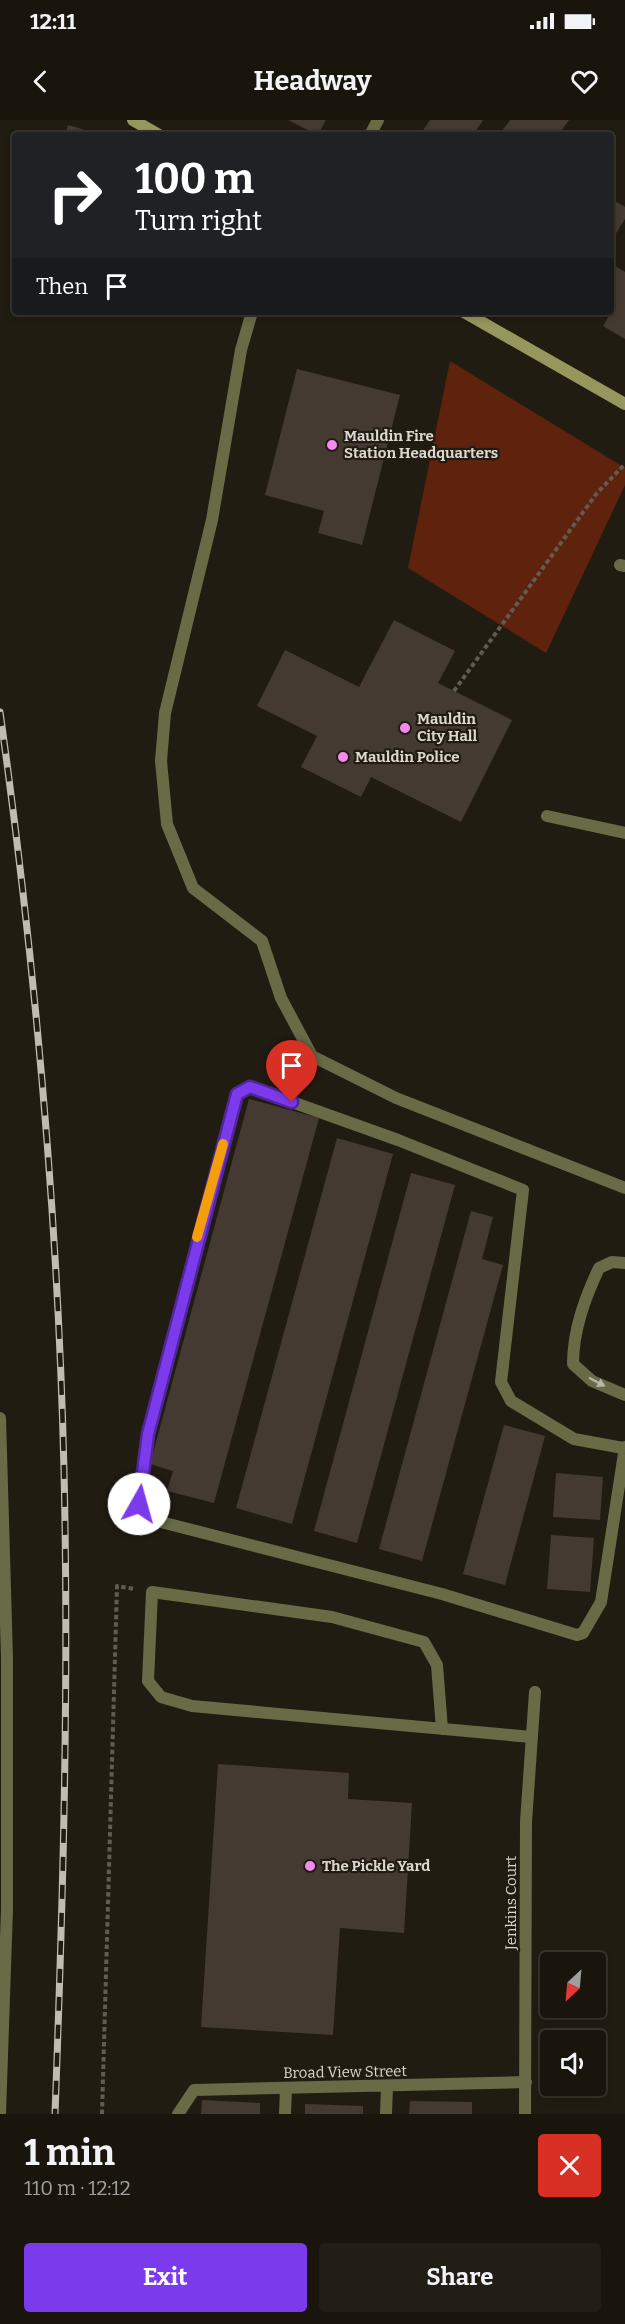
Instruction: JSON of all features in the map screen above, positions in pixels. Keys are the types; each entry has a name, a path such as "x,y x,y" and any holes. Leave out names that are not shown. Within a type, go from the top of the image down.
{"main road":[{"path":"133,120 154,132"},
{"path":"469,315 625,404"}],"street":[{"path":"251,315 241,350 212,520 165,713 161,760 167,824 193,888 262,941 281,998 312,1056 396,1098 625,1188"},
{"path":"547,816 625,833"},
{"path":"250,1087 398,1140 524,1190 501,1382 511,1401 574,1439 624,1447 601,1602 583,1633 577,1635 431,1591 153,1520 139,1504 148,1434 237,1094 250,1087"},
{"path":"625,1263 612,1262 598,1268 588,1292 573,1343 573,1364 592,1381 625,1395"},
{"path":"0,1418 7,1909 0,2114"},
{"path":"442,1729 437,1665 424,1642 332,1617 152,1592 148,1681 161,1697 192,1706 442,1729 531,1737"},
{"name":"Jenkins Court","path":"525,2114 526,1822 535,1692"},
{"name":"Broad View Street","path":"178,2114 194,2090 526,2082"},
{"path":"386,2114 387,2086"},
{"path":"285,2114 286,2088"}],"path":[{"path":"454,691 597,493 625,464"},
{"path":"102,2114 117,1586 152,1592"}],"shaded area":[{"path":"450,361 625,468 625,485 546,653 408,568"}],"building":[{"path":"288,120 326,120 320,132 312,132"},
{"path":"430,120 483,120 475,132 422,132"},
{"path":"510,120 569,120 560,132 501,132"},
{"path":"68,125 92,132 66,132"},
{"path":"614,200 625,207 625,219 614,237"},
{"path":"614,265 625,272 625,339 603,326 609,315 614,315"},
{"name":"Mauldin Fire Station Headquarters","path":"297,369 400,395 362,545 318,533 324,511 265,495"},
{"name":"Mauldin City Hall","path":"394,620 455,651 438,683 512,720 461,822 371,777 361,797 301,767 317,736 257,706 285,650 359,687"},
{"path":"249,1099 319,1118 214,1503 167,1491 173,1471 150,1464"},
{"path":"337,1138 393,1154 292,1524 236,1508"},
{"path":"411,1173 455,1185 357,1543 314,1531"},
{"path":"471,1211 493,1217 482,1259 503,1265 422,1561 379,1549"},
{"path":"504,1425 545,1436 505,1585 463,1574"},
{"path":"556,1473 603,1477 600,1520 553,1517"},
{"path":"551,1535 594,1538 590,1592 547,1589"},
{"name":"The Pickle Yard","path":"218,1764 349,1773 348,1799 412,1803 404,1933 340,1928 333,2035 201,2027"},
{"path":"202,2100 260,2103 260,2114 201,2114"},
{"path":"410,2101 472,2102 472,2114 409,2114"},
{"path":"305,2104 363,2106 363,2114 305,2114"}],"railway":[{"path":"0,712 24,901 43,1090 61,1376 65,1552 65,1713 63,1873 55,2114"}],"slow traffic":[{"path":"197,1237 223,1144"}],"place":[{"name":"Mauldin Fire Station Headquarters","path":"332,445"},
{"name":"Mauldin City Hall","path":"405,728"},
{"name":"Mauldin Police","path":"343,757"},
{"name":"The Pickle Yard","path":"310,1866"}],"route":[{"path":"139,1504 148,1434 197,1236 237,1094 250,1087 292,1102"}]}
